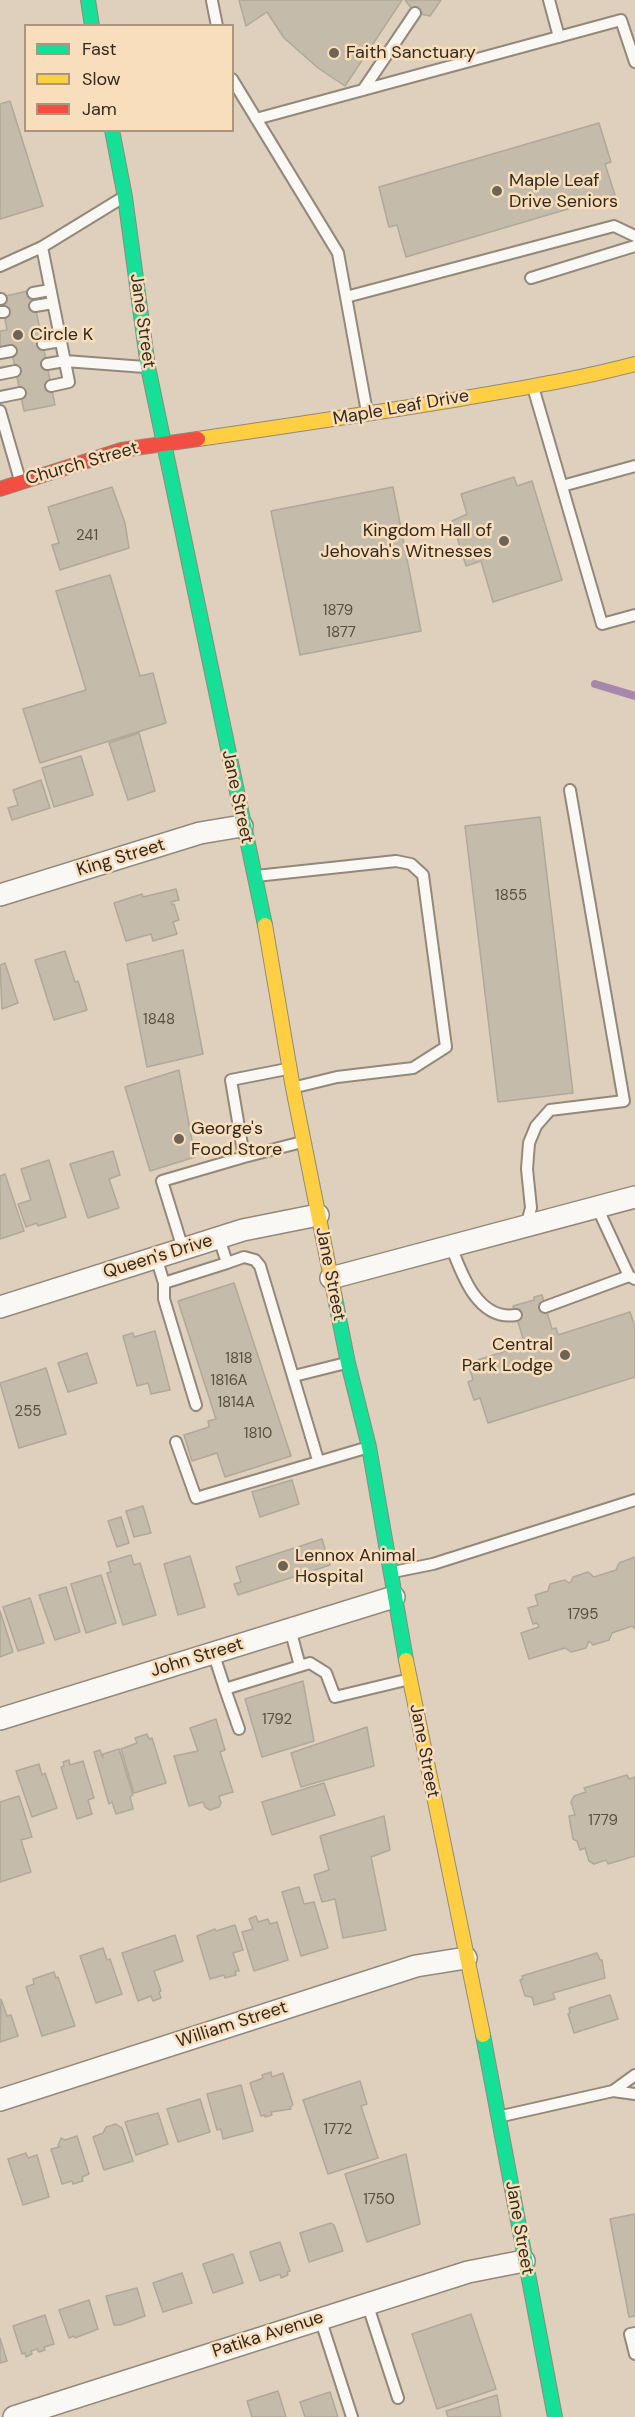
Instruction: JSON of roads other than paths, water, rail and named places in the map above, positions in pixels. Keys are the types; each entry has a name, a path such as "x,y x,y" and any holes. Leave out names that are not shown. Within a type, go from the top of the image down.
{"main road":[{"path":"88,0 92,24"},
{"name":"Jane Street","path":"112,132 125,197 148,367 254,876 289,1068 348,1363 369,1447 394,1597 499,2117 524,2261 555,2417"},
{"name":"Maple Leaf Drive","path":"164,443 368,414 533,386 635,364"},
{"name":"Church Street","path":"0,489 121,450 164,443"}],"street":[{"name":"King Street","path":"0,895 200,833 242,826"},
{"path":"331,1278 635,1197"},
{"name":"Queen's Drive","path":"0,1306 243,1230 318,1215"},
{"name":"John Street","path":"0,1719 394,1597"},
{"name":"William Street","path":"0,2100 416,1966 466,1958"},
{"name":"Patika Avenue","path":"14,2417 468,2272 524,2261"}],"lane":[{"path":"549,0 559,37"},
{"path":"212,1 218,24"},
{"path":"363,90 415,13"},
{"path":"256,119 621,20 635,62"},
{"path":"234,82 338,253 368,414"},
{"path":"0,266 42,247 125,197"},
{"path":"346,297 614,226 635,236"},
{"path":"531,278 635,246"},
{"path":"42,247 69,382 51,386"},
{"path":"33,293 50,290"},
{"path":"35,306 53,303"},
{"path":"43,344 61,340"},
{"path":"47,364 65,361 148,367"},
{"path":"0,374 15,370"},
{"path":"533,386 602,624 635,615"},
{"path":"0,397 20,393"},
{"path":"0,411 20,482"},
{"path":"562,486 635,466"},
{"path":"526,1226 531,1208 527,1169 529,1143 536,1126 550,1110 624,1101 570,790"},
{"path":"254,876 396,861 411,864 423,874 446,1047 412,1068 337,1077 293,1088"},
{"path":"244,1157 231,1080 289,1068"},
{"path":"183,1249 162,1181 304,1142"},
{"path":"545,1307 632,1277 597,1207"},
{"path":"219,1238 227,1263"},
{"path":"451,1246 464,1278 479,1303 504,1317 516,1315"},
{"path":"156,1257 164,1283 164,1299 196,1404"},
{"path":"164,1283 244,1257 255,1260 260,1266 318,1460"},
{"path":"294,1376 348,1363"},
{"path":"176,1442 196,1498 318,1460 369,1447"},
{"path":"390,1573 433,1564 635,1500"},
{"path":"290,1629 300,1666"},
{"path":"213,1652 238,1728"},
{"path":"225,1689 310,1663 326,1673 335,1697 410,1679"},
{"path":"613,2091 635,2075"},
{"path":"499,2117 613,2091 635,2094"},
{"path":"367,2303 399,2398"},
{"path":"320,2318 352,2417"},
{"path":"635,2333 630,2334 635,2354"}],"waterway":[{"path":"595,684 635,696"}],"place":[{"name":"Faith Sanctuary","path":"334,53"},
{"name":"Maple Leaf Drive Seniors","path":"497,191"},
{"name":"Circle K","path":"18,335"},
{"name":"Kingdom Hall of Jehovah's Witnesses","path":"504,541"},
{"name":"George's Food Store","path":"179,1139"},
{"name":"Central Park Lodge","path":"565,1355"},
{"name":"Lennox Animal Hospital","path":"283,1566"}]}
